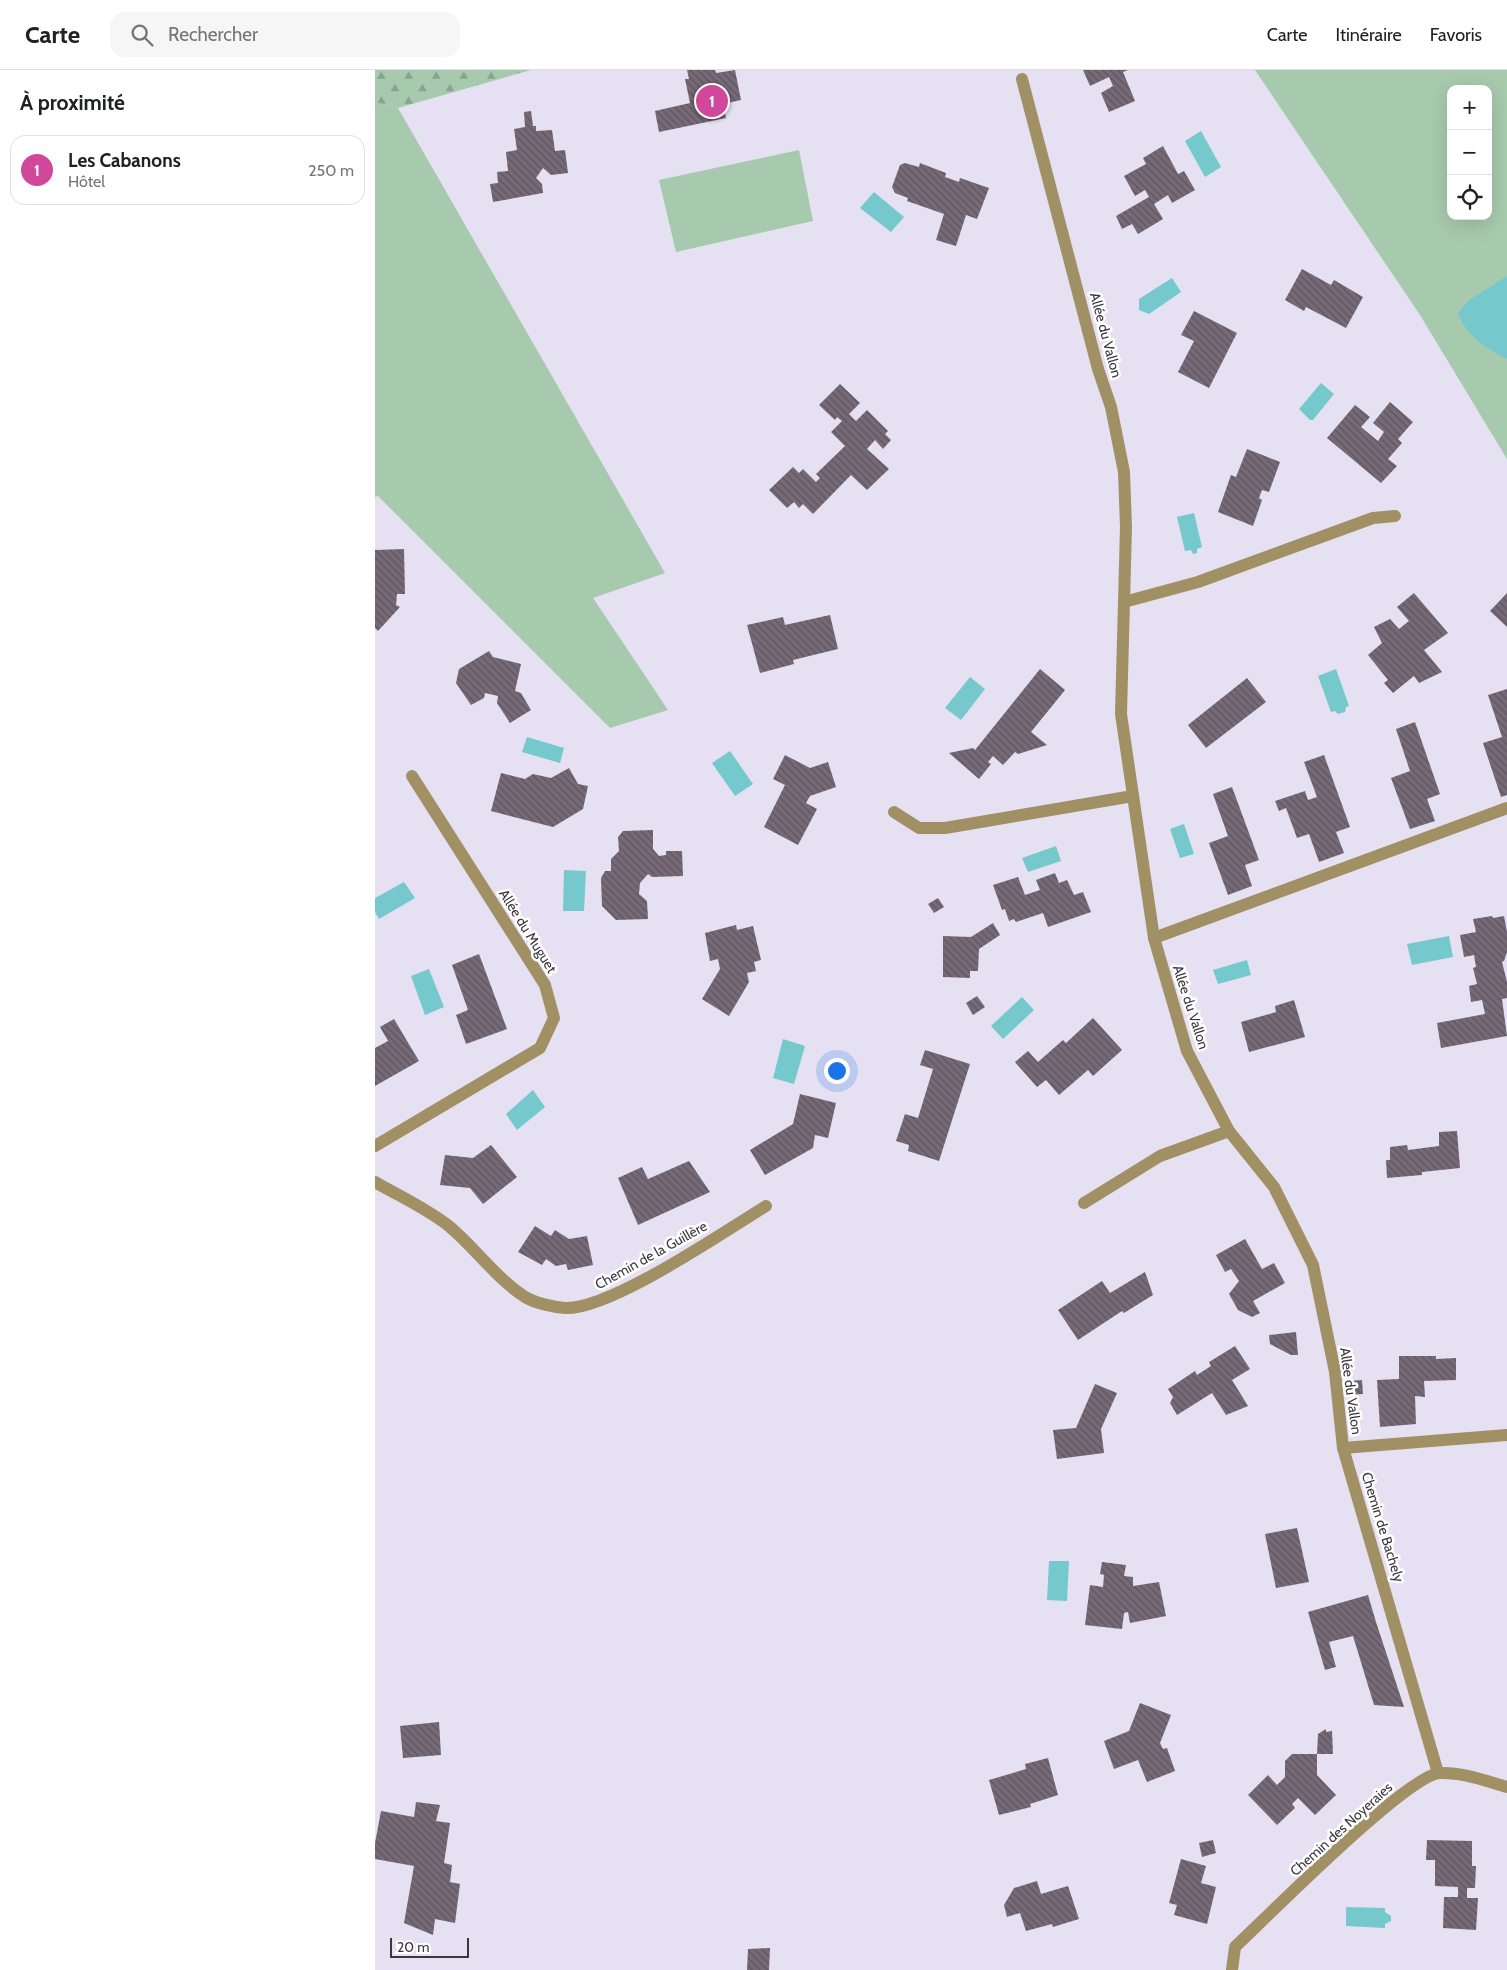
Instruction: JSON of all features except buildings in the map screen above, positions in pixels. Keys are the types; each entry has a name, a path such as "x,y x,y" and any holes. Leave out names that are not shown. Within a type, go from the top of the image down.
{"street":[{"name":"Allée du Vallon","path":"1022,79 1098,369 1111,407 1124,472 1126,535 1121,714 1154,938 1187,1051 1229,1131 1274,1187 1313,1265 1335,1372 1343,1448"},
{"path":"1124,602 1198,582 1373,518 1395,516"},
{"name":"Allée du Muguet","path":"375,1146 540,1048 554,1018 545,985 412,776"},
{"path":"894,812 919,828 945,828 1133,796"},
{"path":"1154,938 1507,808"},
{"path":"1084,1203 1160,1156 1229,1131"},
{"name":"Chemin de la Guillère","path":"375,1182 449,1226 501,1277 526,1298 566,1308 586,1305 621,1291 693,1251 766,1206"},
{"path":"1343,1448 1507,1435"},
{"name":"Chemin de Bachely","path":"1343,1448 1438,1773"},
{"path":"1438,1773 1479,1779 1507,1787"},
{"name":"Chemin des Noyeraies","path":"1232,1970 1235,1947 1242,1940 1401,1793 1438,1773"}],"green space":[{"path":"375,70 531,70 398,108 375,102"},
{"path":"1255,70 1507,70 1507,459 1420,315"},
{"path":"375,102 398,108 665,573 593,598 668,710 610,728 378,496 375,497"},
{"path":"799,150 813,221 676,252 659,180"}],"shaded area":[{"path":"1201,131 1221,167 1205,177 1185,141"},
{"path":"874,192 904,217 891,232 860,208"},
{"path":"1507,276 1507,359 1492,351 1471,335 1458,313 1468,301"},
{"path":"1172,278 1181,292 1149,314 1139,310 1139,299"},
{"path":"1321,383 1334,394 1313,420 1310,420 1299,409"},
{"path":"1194,513 1202,547 1197,549 1197,553 1193,554 1191,550 1185,551 1177,517"},
{"path":"1336,669 1349,706 1346,707 1345,712 1338,714 1335,711 1331,712 1318,676"},
{"path":"970,677 985,689 961,720 945,708"},
{"path":"527,737 564,748 560,763 522,752"},
{"path":"730,751 753,784 735,796 712,763"},
{"path":"1184,824 1194,854 1180,858 1170,829"},
{"path":"1056,846 1061,861 1028,872 1022,858"},
{"path":"564,870 586,871 584,911 563,911"},
{"path":"404,882 415,898 379,919 375,912 375,898"},
{"path":"1449,936 1453,957 1412,965 1407,944"},
{"path":"1247,960 1251,975 1218,984 1213,970"},
{"path":"429,969 444,1007 425,1015 411,976"},
{"path":"1022,997 1034,1010 1003,1039 991,1026"},
{"path":"783,1039 805,1046 794,1084 773,1078"},
{"path":"533,1090 545,1107 517,1130 506,1114"},
{"path":"1049,1561 1069,1561 1067,1601 1047,1600"},
{"path":"1346,1907 1385,1908 1385,1912 1391,1916 1391,1921 1385,1924 1385,1928 1346,1926"}],"place":[{"name":"Les Cabanons","path":"712,101"}]}
